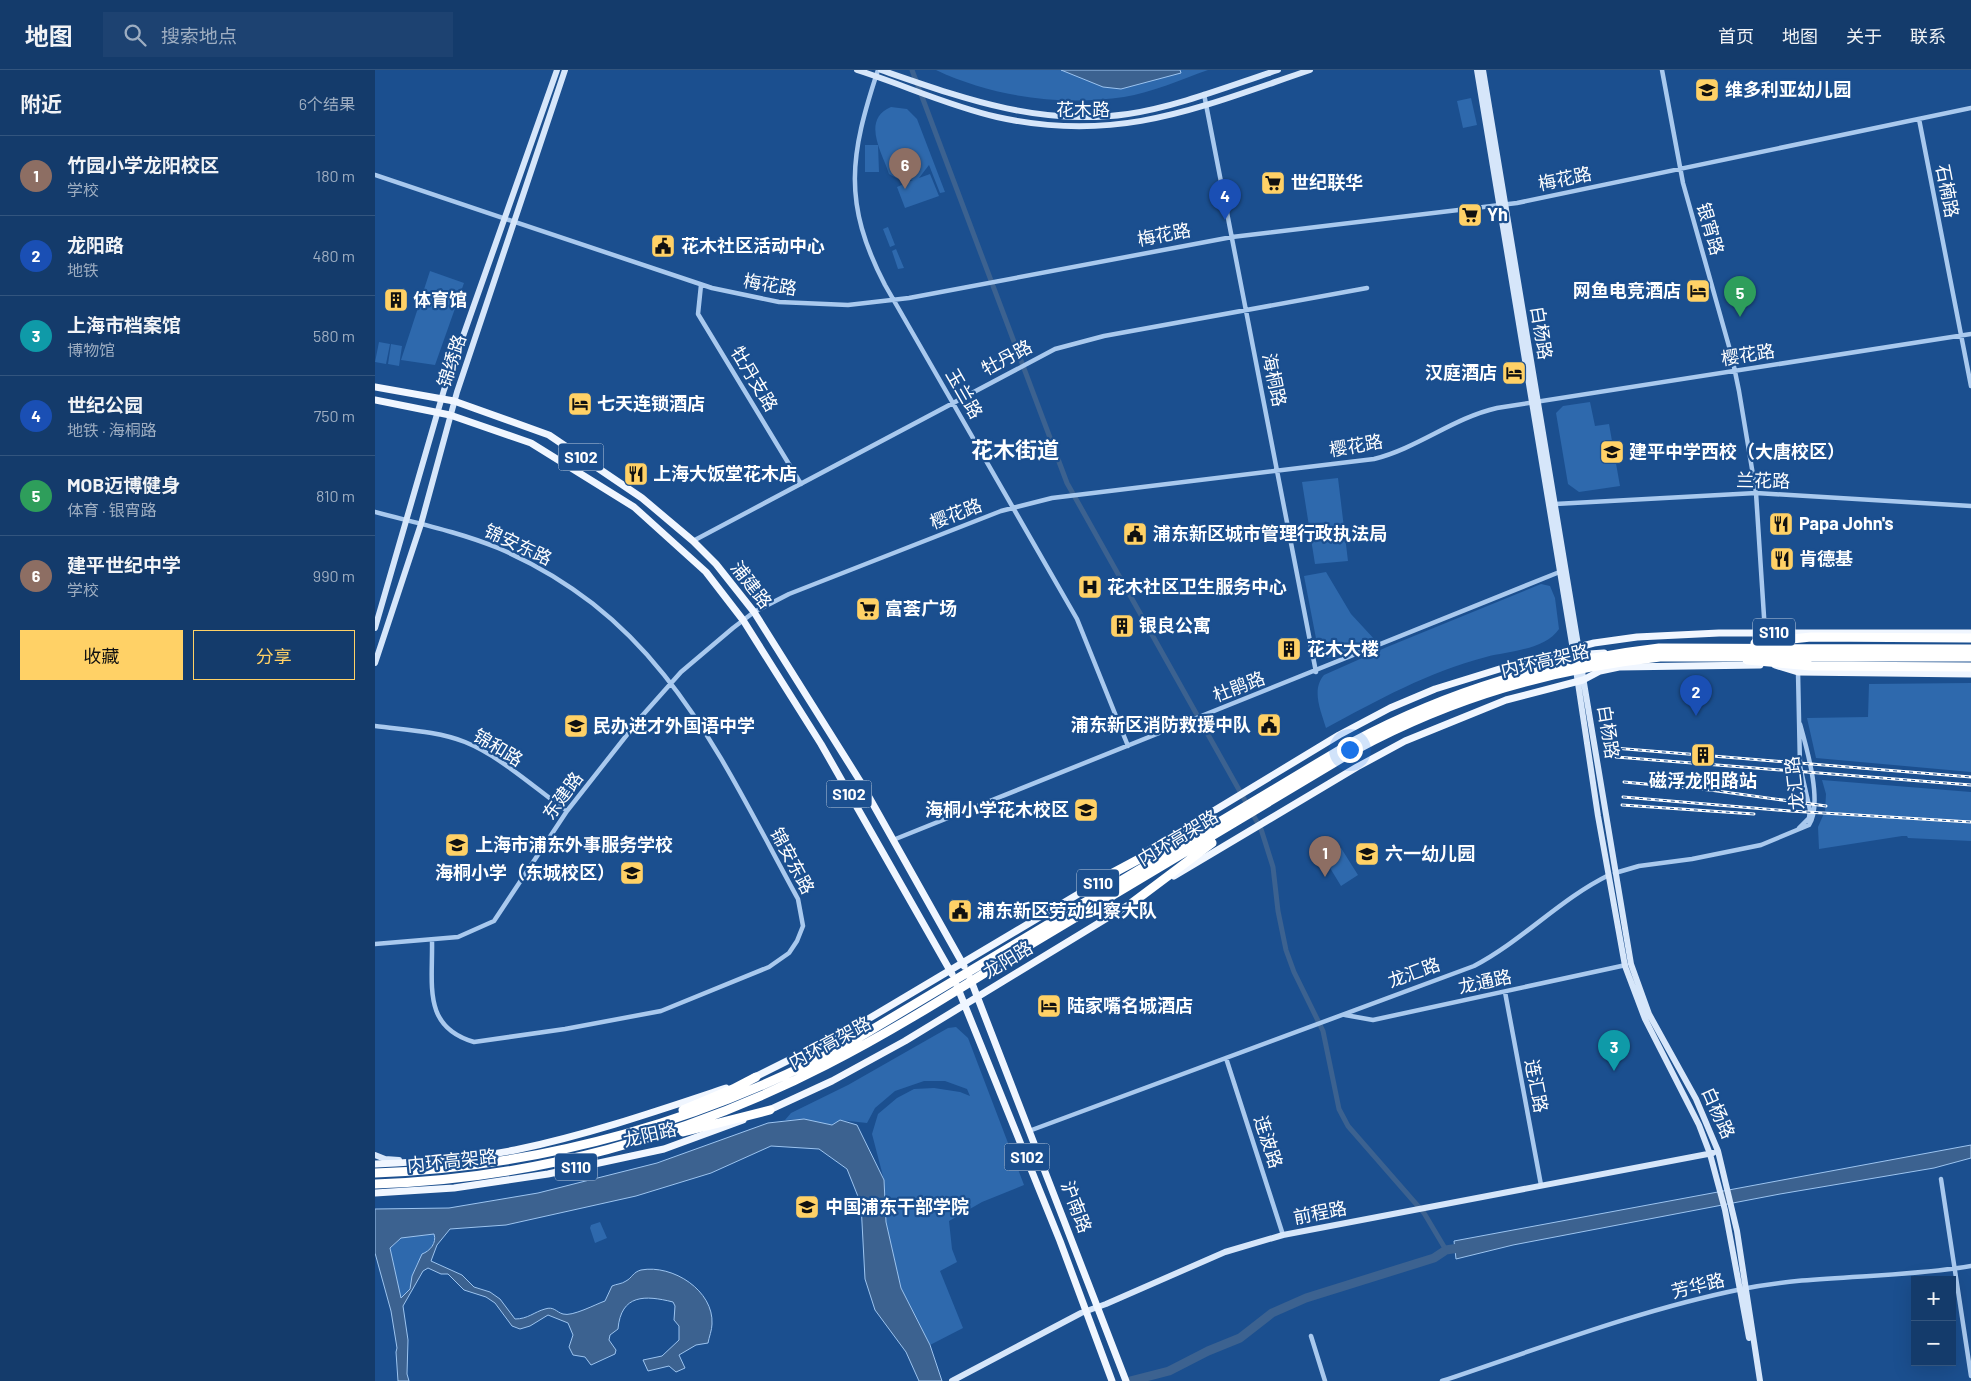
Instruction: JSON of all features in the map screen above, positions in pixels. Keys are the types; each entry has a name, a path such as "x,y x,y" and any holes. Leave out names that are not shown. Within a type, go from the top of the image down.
{"highway":[{"path":"1735,647 1789,638 1971,638"},
{"name":"内环高架路","path":"1258,804 1271,791 1353,742 1479,686 1561,664 1659,648 1971,648"},
{"path":"1711,656 1793,666 1971,667"},
{"name":"内环高架路","path":"375,1184 453,1179 517,1170 629,1144 711,1117 783,1081 871,1041 1107,894 1258,804 1316,774 1418,714 1546,675 1616,662 1660,657 1971,658"},
{"path":"1113,873 1240,815"},
{"path":"1132,903 1206,847 1240,815"},
{"path":"544,1154 679,1111 726,1092 756,1077"},
{"name":"内环高架路","path":"375,1174 452,1168 544,1154 662,1123 783,1081"},
{"path":"629,1144 770,1110"}],"main road":[{"name":"锦绣路","path":"375,628 441,400 557,70"},
{"name":"锦绣路","path":"375,663 421,524 454,401 565,70"},
{"name":"花木路","path":"857,70 878,72 908,80 998,108 1058,117 1129,114 1204,94 1278,70"},
{"name":"花木路","path":"878,72 912,89 995,117 1058,127 1130,124 1176,115 1310,70"},
{"name":"白杨路","path":"1477,70 1503,206"},
{"name":"白杨路","path":"1483,70 1503,206 1628,965 1642,1011 1699,1124 1710,1154 1744,1289 1760,1381"},
{"name":"浦建路","path":"375,387 454,401 549,435 642,498 693,541 716,564 755,612 860,781 963,962"},
{"name":"浦建路","path":"375,400 451,415 531,443 634,507 706,572 743,620 821,744 950,970"},
{"name":"白杨路","path":"1535,402 1555,504 1563,571"},
{"name":"S110","path":"1971,634 1765,632 1644,637 1594,643 1577,650 1522,662 1407,700 1356,726 1249,789 1240,815 1267,820 1372,758 1421,733 1519,696 1580,680 1600,671 1664,658 1971,658"},
{"path":"1742,633 1787,635 1811,646"},
{"name":"S110","path":"1577,650 1600,653 1685,645 1971,648"},
{"name":"S110","path":"1626,666 1773,665 1823,658"},
{"path":"1798,672 1823,658"},
{"name":"S110","path":"1773,665 1798,672 1971,674"},
{"name":"龙阳路","path":"375,1164 438,1160 514,1150 664,1109 756,1077 834,1039 1113,873"},
{"name":"龙阳路","path":"375,1193 428,1190 519,1179 649,1152 703,1136 770,1110 847,1073 1132,903"},
{"name":"沪南路","path":"963,962 1126,1381"},
{"name":"白杨路","path":"1628,965 1649,1014 1696,1100 1719,1151 1732,1205 1756,1381"},
{"name":"沪南路","path":"950,970 1112,1381"},
{"name":"前程路","path":"952,1381 1086,1311 1225,1252 1283,1235 1719,1151"},
{"path":"375,1155 392,1160 438,1160"}],"street":[{"name":"银宵路","path":"1662,70 1679,169 1735,371 1756,493 1765,632"},
{"name":"玉兰路","path":"878,72 863,116 857,142 856,195 860,224 866,244 894,301 1082,631 1128,746"},
{"name":"海桐路","path":"1204,94 1316,672"},
{"name":"梅花路","path":"375,175 701,285 744,296 800,304 848,305 894,301 1231,236 1503,206 1971,108"},
{"name":"石楠路","path":"1919,119 1971,386"},
{"name":"牡丹支路","path":"701,285 698,314 801,484"},
{"name":"牡丹路","path":"693,541 1032,360 1081,341 1245,308 1367,288"},
{"name":"樱花路","path":"755,612 781,598 1013,507 1067,496 1277,471 1383,456 1419,443 1457,422 1479,413 1535,402 1971,334"},
{"name":"兰花路","path":"1555,504 1756,493 1971,506"},
{"name":"锦安东路","path":"375,512 485,543 525,560 556,578 619,625 648,654 671,682 707,736 798,899 803,926 797,941 789,953 769,967 661,1011 565,1029 475,1042 463,1039 443,1026 434,1008 432,940"},
{"name":"杜鹃路","path":"893,840 1316,672 1563,571"},
{"name":"东建路","path":"375,944 458,937 494,921 567,811 671,682 743,620 755,612"},
{"name":"龙汇路","path":"1797,830 1809,818 1810,810 1800,766 1798,672"},
{"name":"龙汇路","path":"1029,1131 1326,1022 1481,962 1591,884 1612,874 1639,866 1692,859 1761,845 1809,826 1813,819 1815,797 1806,744 1800,724"},
{"name":"锦和路","path":"375,726 436,734 466,742 492,757 567,811"},
{"name":"龙通路","path":"1344,1015 1358,1019 1373,1020 1628,965"},
{"name":"连汇路","path":"1505,992 1541,1185"},
{"name":"连波路","path":"1226,1058 1283,1235"},
{"path":"1941,1179 1971,1376"},
{"name":"芳华路","path":"1442,1381 1586,1332 1669,1307 1744,1289 1795,1280 1956,1269 1971,1266"},
{"path":"1311,1336 1325,1381"}],"shaded area":[{"path":"936,70 1208,70 1156,89 1124,97 1100,100 1052,100 1004,93 981,87"},
{"path":"1061,70 1180,70 1181,73 1121,89 1103,87"},
{"path":"1471,98 1477,125 1463,128 1457,101"},
{"path":"891,107 907,109 917,119 945,192 940,193 929,165 919,178 930,174 939,196 905,208 897,187 913,180 900,180 889,174 876,137 875,128 877,120 882,113"},
{"path":"865,145 878,145 879,172 865,172"},
{"path":"888,227 895,245 890,247 883,229"},
{"path":"896,249 904,268 898,269 892,251"},
{"path":"430,271 464,283 435,365 401,360"},
{"path":"379,342 390,344 386,364 375,362"},
{"path":"391,344 402,346 399,366 388,364"},
{"path":"1590,402 1595,426 1609,424 1620,486 1579,492 1568,484 1556,413 1563,406"},
{"path":"1338,478 1348,561 1315,564 1302,482"},
{"path":"1326,572 1351,614 1376,641 1328,658 1319,654 1304,576"},
{"path":"1541,584 1550,586 1555,598 1559,629 1553,636 1536,646 1486,657 1444,670 1365,707 1326,728 1318,701 1318,687 1324,675"},
{"path":"1971,683 1971,772 1816,758 1807,718 1868,717 1869,684"},
{"path":"1822,780 1971,792 1971,841 1908,838 1907,836 1902,836 1819,849 1818,827 1825,811 1826,794"},
{"path":"1341,848 1358,875 1341,886 1324,858"},
{"path":"956,1027 968,1038 1024,1185 982,1202 949,1221 952,1249 957,1262 940,1271 963,1328 930,1345 901,1288 886,1222 884,1180 872,1134 878,1114 897,1098 914,1089 934,1088 960,1092 970,1096 967,1089 945,1081 924,1081 895,1091 875,1108 867,1123 840,1120 832,1125 804,1119 785,1120 791,1113 848,1085 948,1028"},
{"path":"804,1119 832,1125 840,1120 857,1125 884,1180 886,1222 901,1288 930,1345 942,1381 919,1381 906,1352 875,1310 865,1279 861,1204 847,1169 819,1149 771,1146 711,1173 636,1196 506,1225 450,1229 437,1245 431,1261 462,1275 474,1287 490,1292 500,1299 515,1319 524,1318 548,1308 563,1314 572,1314 584,1310 605,1301 612,1286 628,1280 641,1270 666,1271 678,1276 689,1282 699,1291 711,1312 712,1324 708,1343 696,1345 679,1355 685,1368 676,1372 669,1366 648,1371 643,1360 662,1356 679,1340 679,1326 674,1320 675,1306 673,1302 644,1298 629,1303 620,1318 618,1329 610,1335 609,1340 616,1350 615,1354 591,1365 585,1357 573,1355 569,1347 573,1335 568,1323 548,1315 530,1326 520,1329 512,1326 495,1303 486,1297 464,1290 448,1274 441,1274 428,1268 423,1271 403,1306 408,1340 407,1374 409,1381 398,1381 397,1348 391,1311 375,1253 375,1209 449,1208 538,1193 657,1163 768,1123","holes":["434,1234 432,1246 422,1254 412,1276 410,1289 401,1298 390,1248 401,1238"]},
{"path":"1971,1145 1971,1158 1934,1168 1780,1194 1513,1245 1456,1259 1454,1241"},
{"path":"600,1222 607,1238 595,1243 590,1228 591,1225"},
{"path":"434,1234 432,1247 417,1264 410,1288 401,1299 390,1248 401,1238"}],"waterway":[{"path":"912,70 1067,483 1261,829 1273,867 1278,911 1286,950 1294,972 1323,1031 1339,1109 1348,1126 1424,1213 1446,1250"},
{"path":"1130,1381 1169,1371 1208,1351 1240,1338 1272,1313 1306,1298 1434,1258 1446,1250 1465,1247"}],"railway":[{"path":"1614,748 1971,777"},
{"path":"1616,757 1971,785"},
{"path":"1624,782 1710,790 1826,806"},
{"path":"1623,797 1790,811 1971,822"},
{"path":"1622,805 1754,814"}],"place":[{"name":"维多利亚幼儿园","path":"1707,90"},
{"name":"世纪联华","path":"1273,183"},
{"name":"建平世纪中学","path":"905,189"},
{"name":"Yh","path":"1470,215"},
{"name":"世纪公园","path":"1225,220"},
{"name":"花木社区活动中心","path":"663,246"},
{"name":"网鱼电竞酒店","path":"1698,291"},
{"name":"体育馆","path":"396,300"},
{"name":"MOB迈博健身","path":"1740,317"},
{"name":"汉庭酒店","path":"1514,373"},
{"name":"七天连锁酒店","path":"580,404"},
{"name":"建平中学西校（大唐校区）","path":"1612,452"},
{"name":"上海大饭堂花木店","path":"636,474"},
{"name":"Papa John's","path":"1781,524"},
{"name":"浦东新区城市管理行政执法局","path":"1135,534"},
{"name":"肯德基","path":"1782,559"},
{"name":"花木社区卫生服务中心","path":"1090,587"},
{"name":"富荟广场","path":"868,609"},
{"name":"银良公寓","path":"1122,626"},
{"name":"花木大楼","path":"1289,649"},
{"name":"龙阳路","path":"1696,716"},
{"name":"浦东新区消防救援中队","path":"1269,725"},
{"name":"民办进才外国语中学","path":"576,726"},
{"name":"磁浮龙阳路站","path":"1703,755"},
{"name":"海桐小学花木校区","path":"1086,810"},
{"name":"上海市浦东外事服务学校","path":"457,845"},
{"name":"六一幼儿园","path":"1367,854"},
{"name":"海桐小学（东城校区）","path":"632,873"},
{"name":"竹园小学龙阳校区","path":"1325,877"},
{"name":"浦东新区劳动纠察大队","path":"960,911"},
{"name":"陆家嘴名城酒店","path":"1049,1006"},
{"name":"上海市档案馆","path":"1614,1071"},
{"name":"中国浦东干部学院","path":"807,1207"}],"district":[{"name":"花木街道","path":"1015,450"}]}
